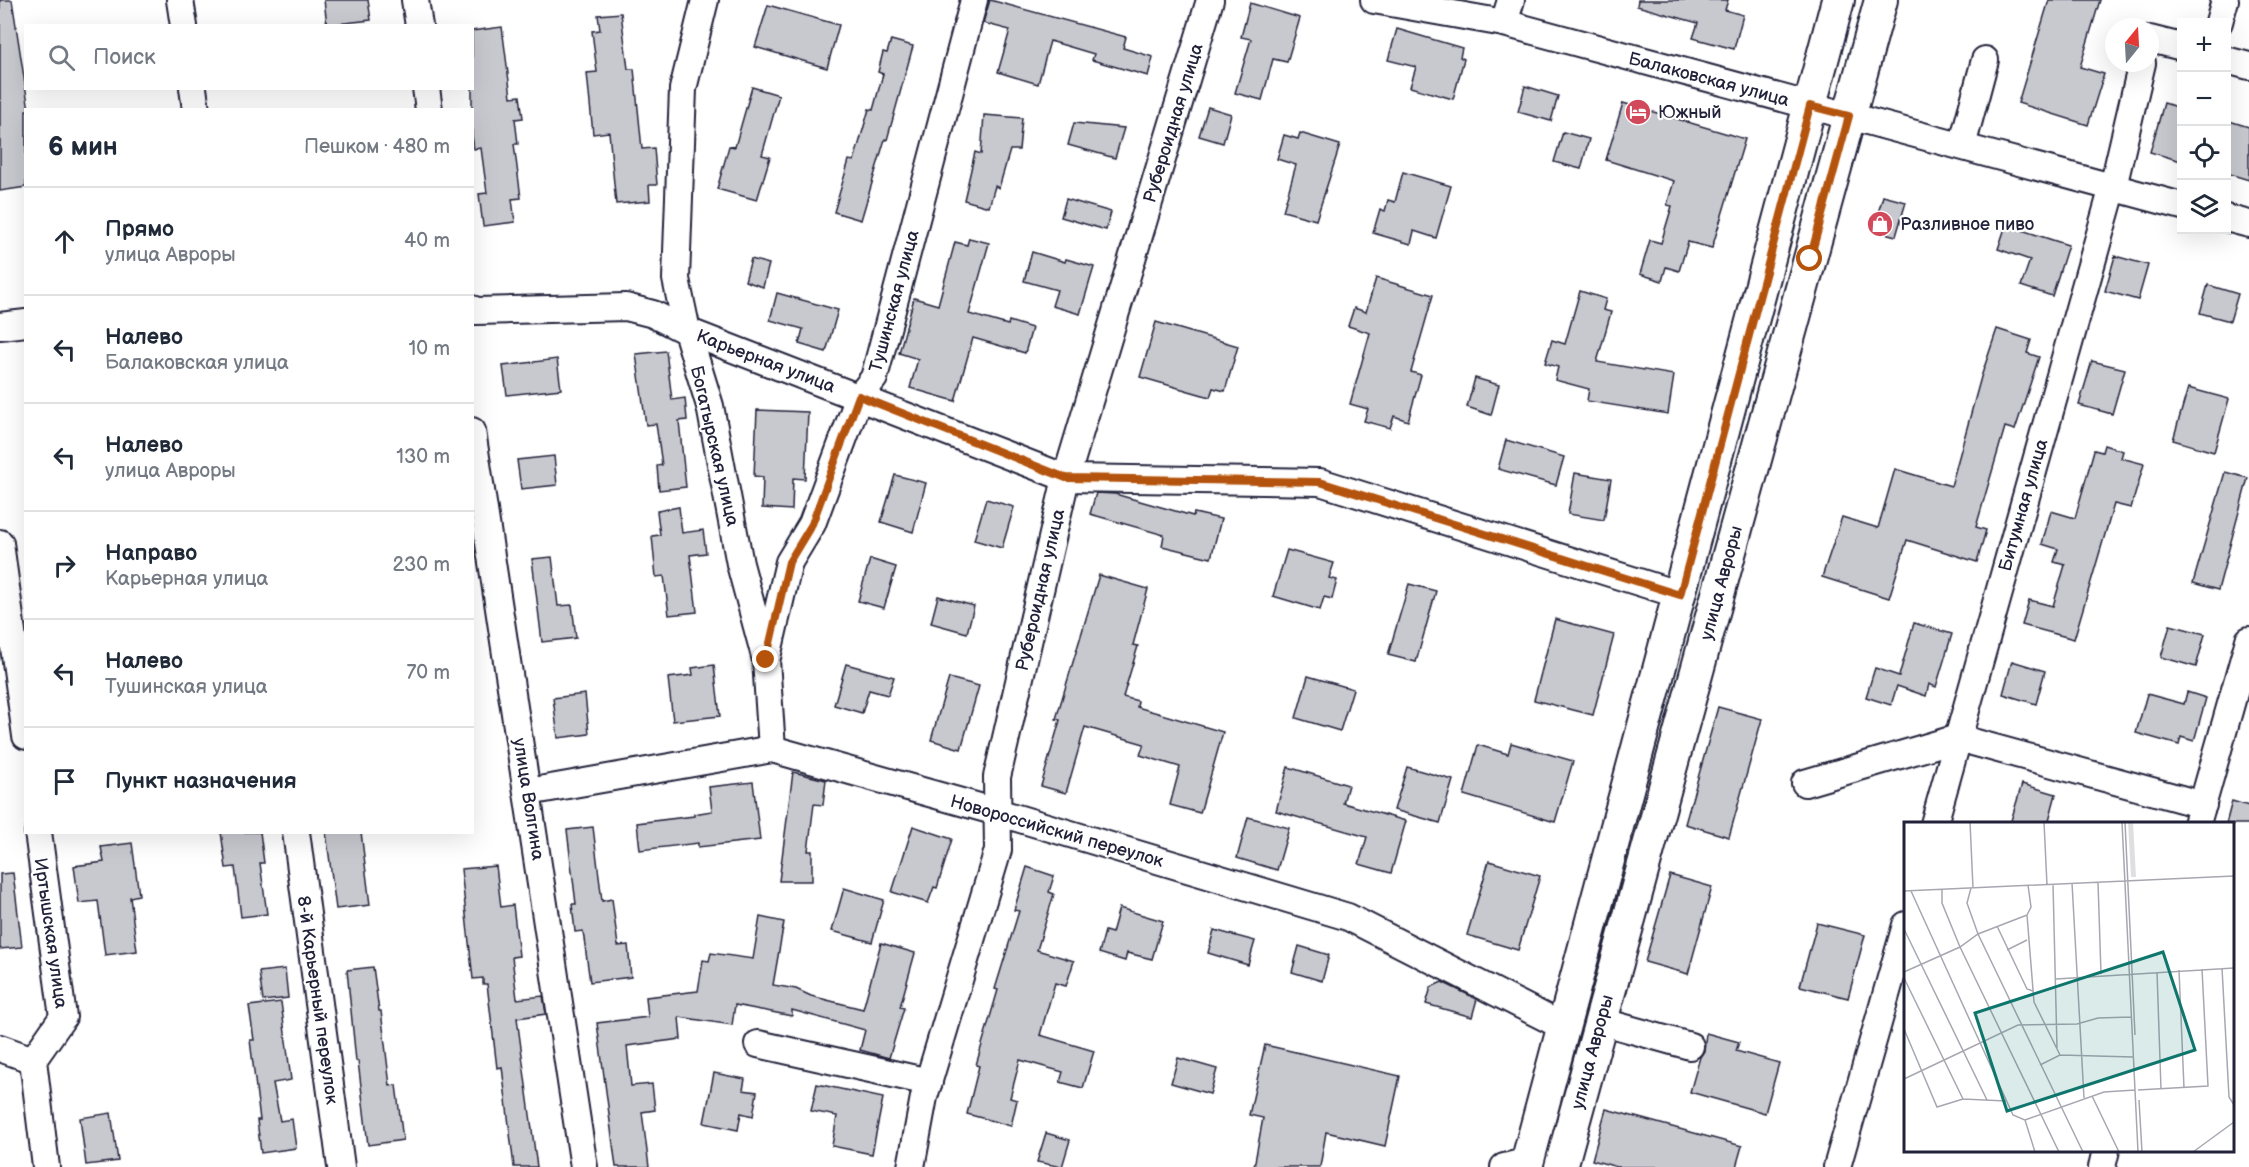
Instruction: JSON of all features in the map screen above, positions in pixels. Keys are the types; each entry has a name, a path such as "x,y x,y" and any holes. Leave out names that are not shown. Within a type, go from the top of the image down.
{"main road":[{"name":"улица Авроры","path":"1519,1165 1563,1026 1838,0"},
{"name":"улица Авроры","path":"1561,1167 1881,0"}],"street":[{"path":"180,0 184,24"},
{"path":"416,0 418,24"},
{"name":"Богатырская улица","path":"705,0 683,89 676,279 687,331 710,406 740,564 766,660 772,749"},
{"name":"Тушинская улица","path":"766,660 789,562 812,524 859,396 874,378 974,0"},
{"name":"Рубероидная улица","path":"911,1167 929,1082 998,850 997,777 1066,478 1210,0"},
{"name":"Балаковская улица","path":"1374,0 1507,12 1810,106 2177,205"},
{"path":"2220,18 2225,0"},
{"path":"2159,42 2177,47"},
{"path":"1962,146 1985,60"},
{"path":"2231,61 2249,66"},
{"name":"Битумная улица","path":"1935,822 2113,187 2140,72"},
{"path":"193,90 196,108"},
{"path":"426,90 429,108"},
{"path":"2231,219 2249,224"},
{"name":"Карьерная улица","path":"474,310 626,307 653,314 687,331 1066,478 1320,482 1680,595"},
{"path":"0,326 24,323"},
{"name":"улица Волгина","path":"474,444 584,1167"},
{"path":"0,543 24,721"},
{"path":"1805,783 1958,738 2200,814 2249,640"},
{"name":"Новороссийский переулок","path":"528,792 772,749 998,812 1348,917 1563,1026"},
{"name":"Иртышская улица","path":"33,1060 63,1017 38,834"},
{"name":"8-й Карьерный переулок","path":"296,834 341,1167"},
{"path":"1837,1167 1904,929"},
{"path":"1600,1021 1690,1046"},
{"path":"758,1044 929,1082"},
{"path":"0,1048 33,1060 45,1167"},
{"path":"2102,1167 2106,1152"}],"building":[{"path":"0,0 12,0 24,90 26,90 29,108 24,108 24,187 0,191"},
{"path":"324,0 368,0 371,20 327,24"},
{"path":"990,0 1126,37 1123,48 1153,57 1148,76 1092,60 1094,54 1050,41 1038,84 998,72 1010,30 983,23"},
{"path":"1638,0 1728,0 1725,10 1743,15 1734,49 1693,38 1698,23 1637,6"},
{"path":"2049,0 2100,0 2080,67 2104,74 2088,125 2018,103"},
{"path":"1250,3 1300,18 1287,62 1273,59 1262,100 1235,93 1251,39 1241,37"},
{"path":"768,5 839,25 827,68 755,47"},
{"path":"621,13 628,69 634,69 642,149 654,148 657,185 649,185 650,201 616,204 609,132 593,134 587,73 597,72 592,31 600,30 598,15"},
{"path":"502,27 511,97 520,96 523,118 515,119 518,144 514,144 521,198 512,199 515,222 483,226 479,194 487,193 481,148 474,149 474,108 472,108 474,31"},
{"path":"1397,29 1462,48 1460,57 1464,59 1453,99 1410,87 1416,67 1388,60"},
{"path":"891,40 913,46 887,140 885,139 861,220 834,212 849,160 854,161 869,109 873,110 883,74 878,72 883,52 887,53"},
{"path":"1525,86 1558,96 1551,121 1518,112"},
{"path":"752,87 779,95 762,155 770,157 757,200 717,189 729,146 735,147"},
{"path":"1623,103 1745,139 1712,248 1688,242 1679,271 1666,267 1662,281 1640,274 1650,240 1661,243 1672,206 1667,205 1674,181 1606,160"},
{"path":"2164,103 2177,107 2177,160 2150,152"},
{"path":"1208,107 1231,114 1223,143 1199,136"},
{"path":"984,115 1022,118 1019,150 1010,150 999,188 995,186 989,207 964,200 975,152 981,154"},
{"path":"2231,122 2249,127 2249,180 2231,175"},
{"path":"1074,123 1124,128 1115,158 1068,145"},
{"path":"1563,132 1589,139 1581,169 1554,162"},
{"path":"1300,133 1340,145 1316,220 1283,211 1296,165 1277,159 1284,135 1298,139"},
{"path":"1403,172 1451,186 1436,238 1414,231 1411,244 1373,233 1380,209 1385,211 1388,200 1395,202"},
{"path":"1883,196 1906,202 1896,236 1873,230"},
{"path":"1066,199 1111,212 1106,230 1061,217"},
{"path":"2006,225 2068,245 2052,296 2021,286 2030,260 1998,249"},
{"path":"969,238 989,243 969,314 1008,325 1009,321 1032,328 1025,353 973,338 955,401 910,388 918,359 899,353 914,298 938,305 955,242 967,245"},
{"path":"1032,252 1065,262 1066,259 1094,267 1080,314 1052,306 1057,290 1024,281"},
{"path":"2115,256 2148,265 2138,300 2105,291"},
{"path":"751,259 769,264 763,287 745,281"},
{"path":"1376,278 1433,295 1411,372 1421,375 1408,421 1394,416 1390,428 1364,421 1368,409 1350,404 1370,333 1348,326 1354,308 1366,312"},
{"path":"2208,285 2238,294 2230,321 2200,313"},
{"path":"1580,291 1606,299 1603,310 1611,312 1597,362 1674,375 1668,414 1587,401 1589,389 1555,380 1558,367 1545,363 1552,340 1565,344"},
{"path":"777,293 838,310 826,352 799,344 803,329 770,320"},
{"path":"1156,322 1238,346 1225,391 1213,388 1210,397 1140,377"},
{"path":"1997,329 2031,340 2027,353 2039,357 2015,430 2005,427 1976,527 1986,530 1977,562 1907,540 1889,598 1822,577 1842,517 1878,528 1895,469 1951,486 1981,377"},
{"path":"666,351 672,400 685,398 687,420 679,421 686,487 659,490 657,466 662,465 656,424 646,425 636,354"},
{"path":"557,359 561,389 507,395 503,366"},
{"path":"2092,361 2125,369 2112,414 2079,405"},
{"path":"1475,378 1499,385 1491,415 1467,407"},
{"path":"2188,388 2229,399 2214,452 2173,440"},
{"path":"757,410 808,412 805,479 793,478 792,510 762,508 763,477 754,476"},
{"path":"1506,440 1564,457 1556,485 1498,469"},
{"path":"2104,445 2123,451 2121,458 2144,464 2131,508 2114,504 2074,639 2022,625 2029,600 2053,606 2065,565 2054,562 2058,549 2042,544 2051,511 2075,518 2094,450 2102,452"},
{"path":"554,456 557,485 521,489 517,460"},
{"path":"2225,472 2248,478 2218,590 2193,583"},
{"path":"1575,473 1611,479 1604,520 1568,514"},
{"path":"895,475 926,483 913,532 881,522"},
{"path":"1096,493 1115,494 1193,516 1194,513 1221,519 1211,558 1162,546 1164,535 1090,514"},
{"path":"986,499 1014,507 1002,548 974,540"},
{"path":"679,507 682,533 703,530 706,553 690,555 697,612 669,615 664,576 656,577 652,536 660,535 657,511"},
{"path":"1287,550 1334,563 1329,578 1337,580 1332,599 1324,597 1320,610 1273,596"},
{"path":"552,557 558,606 572,605 576,638 542,642 532,559"},
{"path":"870,559 896,567 884,608 858,601"},
{"path":"1099,575 1148,589 1133,645 1138,646 1123,697 1138,701 1137,707 1223,732 1200,813 1170,805 1180,767 1140,755 1144,744 1085,727 1066,793 1041,786 1060,720 1056,719"},
{"path":"1409,584 1436,591 1416,662 1388,655"},
{"path":"938,596 974,606 967,633 931,623"},
{"path":"1555,619 1614,635 1593,715 1534,700"},
{"path":"1914,623 1952,634 1936,687 1929,684 1926,696 1897,686 1891,705 1866,697 1875,668 1899,676"},
{"path":"2170,625 2205,634 2196,667 2161,657"},
{"path":"2012,661 2045,671 2036,704 2003,694"},
{"path":"846,664 894,677 888,695 869,690 862,713 834,705"},
{"path":"714,665 720,716 673,721 668,678 693,675 692,668"},
{"path":"1308,676 1353,689 1340,731 1296,718"},
{"path":"949,678 979,686 961,749 931,740"},
{"path":"2187,692 2206,698 2194,741 2181,737 2179,745 2136,733 2147,694 2184,704"},
{"path":"585,694 589,734 558,738 553,698"},
{"path":"1718,707 1762,719 1729,837 1685,824"},
{"path":"1511,743 1573,761 1555,822 1464,795 1478,745 1508,754"},
{"path":"1288,767 1348,785 1343,803 1406,821 1391,873 1359,864 1367,837 1276,811"},
{"path":"1407,767 1453,780 1440,823 1394,810"},
{"path":"793,772 826,780 823,805 814,804 808,851 812,851 812,881 779,881"},
{"path":"753,782 760,840 698,847 698,843 640,850 637,823 694,816 694,814 712,811 709,787"},
{"path":"2022,784 2056,794 2049,822 2011,822"},
{"path":"2232,801 2249,806 2249,824 2227,822"},
{"path":"1248,817 1289,828 1277,870 1237,858"},
{"path":"913,826 952,839 937,888 934,887 928,903 892,892"},
{"path":"593,827 602,901 612,899 618,946 628,945 631,977 590,982 583,931 575,932 572,904 576,904 567,830"},
{"path":"221,834 260,834 264,863 260,863 267,914 241,917 235,867 226,868"},
{"path":"326,834 361,834 370,905 336,909"},
{"path":"132,843 139,895 130,897 137,951 105,955 98,901 79,903 74,866 104,862 101,847"},
{"path":"1489,861 1540,876 1518,950 1467,935"},
{"path":"496,866 501,907 513,905 519,956 512,957 517,999 543,996 546,1014 517,1018 537,1167 514,1167 502,1067 497,1068 487,984 483,984 483,978 473,979 461,869"},
{"path":"1027,867 1054,876 1049,892 1054,894 1037,950 1074,961 1066,986 1055,983 1040,1035 1094,1051 1083,1088 1060,1082 1063,1072 1020,1060 1010,1098 1017,1100 1011,1126 967,1114 979,1066 976,1065 998,990 995,989 1019,911 1014,910"},
{"path":"13,873 22,947 0,949 0,874"},
{"path":"1670,875 1712,887 1688,974 1645,962"},
{"path":"844,888 884,900 872,942 832,931"},
{"path":"1119,908 1163,921 1152,959 1127,953 1125,961 1099,953 1105,931 1112,933"},
{"path":"760,917 784,922 773,985 796,989 811,996 863,1009 881,943 915,953 900,1007 904,1008 889,1058 860,1050 865,1030 792,1010 792,1016 735,1005 732,1025 679,1017 681,1039 627,1046 631,1086 652,1084 655,1110 642,1112 649,1167 616,1167 597,1023 648,1017 646,997 698,991 703,960 709,961 711,953 753,959"},
{"path":"1817,923 1865,935 1848,998 1800,986"},
{"path":"1214,930 1255,941 1248,965 1208,953"},
{"path":"1299,946 1329,955 1322,981 1292,972"},
{"path":"373,967 390,1086 396,1085 403,1140 368,1145 358,1061 356,1061 347,970"},
{"path":"285,969 288,998 263,1001 259,972"},
{"path":"1442,982 1477,999 1472,1017 1426,1004 1431,987"},
{"path":"281,1002 291,1080 273,1083 280,1121 292,1119 296,1148 261,1153 257,1120 260,1120 250,1040 254,1040 249,1006"},
{"path":"1706,1033 1739,1042 1736,1051 1779,1063 1765,1113 1690,1092 1700,1057 1704,1051"},
{"path":"1265,1045 1400,1076 1385,1146 1326,1132 1320,1167 1254,1167 1263,1118 1249,1115"},
{"path":"1178,1058 1217,1069 1210,1094 1171,1083"},
{"path":"714,1073 745,1079 743,1090 757,1092 753,1116 741,1113 738,1130 704,1123"},
{"path":"817,1084 883,1098 872,1154 832,1146 837,1116 811,1111"},
{"path":"1606,1109 1742,1146 1736,1167 1617,1167 1592,1160"},
{"path":"111,1113 118,1161 86,1165 80,1118"},
{"path":"1046,1133 1070,1140 1062,1167 1037,1162"}],"place":[{"name":"Южный","path":"1638,112"},
{"name":"Разливное пиво","path":"1880,224"}],"route":[{"path":"766,660 789,562 812,524 859,396 1066,478 1320,482 1680,595 1810,106 1849,116 1810,259"}]}
